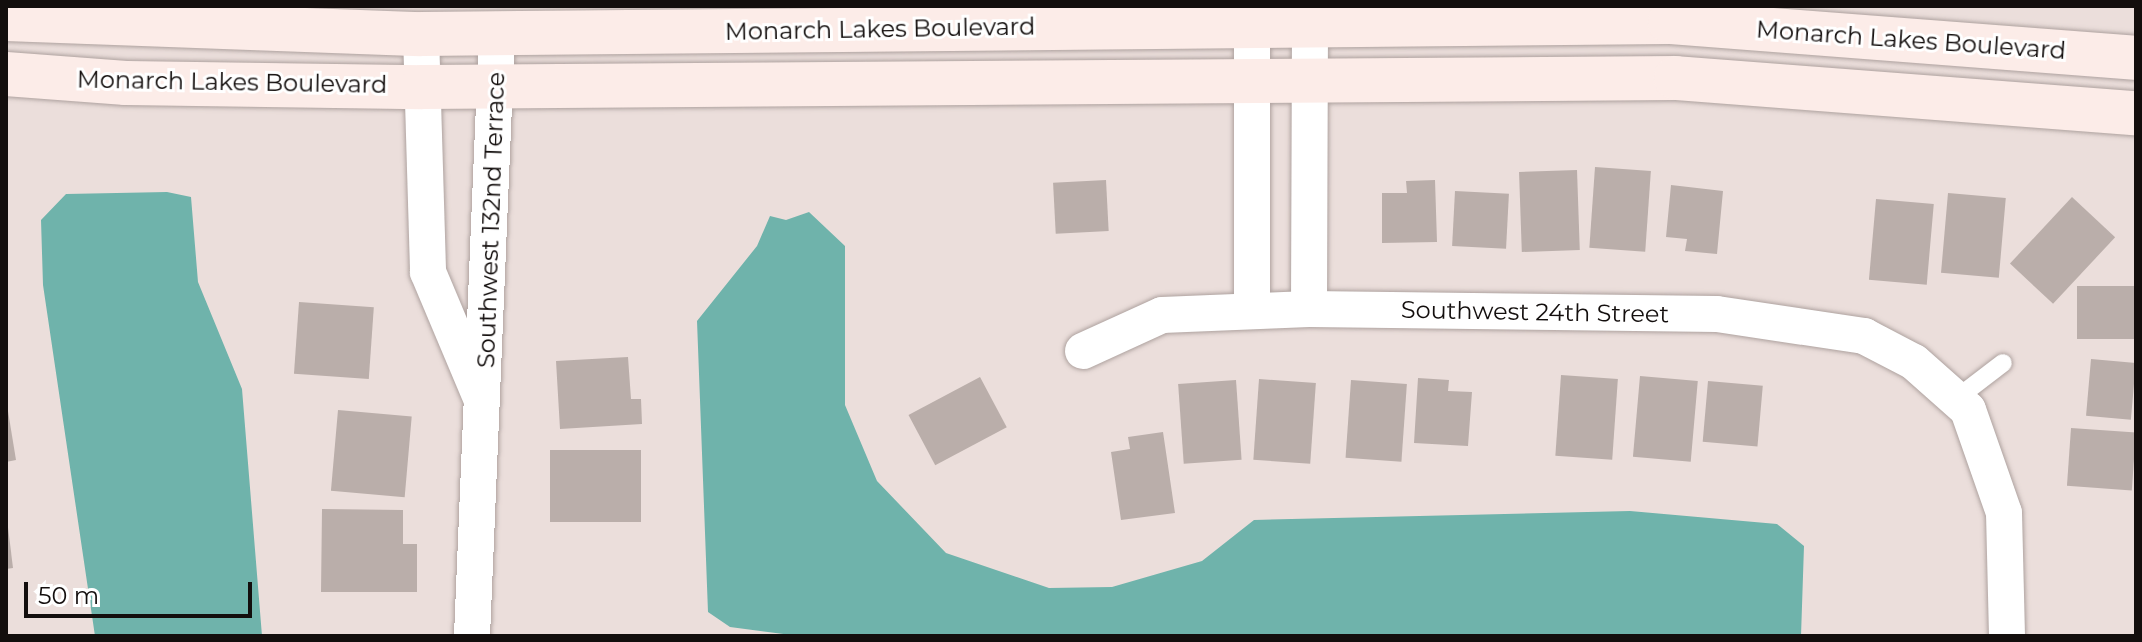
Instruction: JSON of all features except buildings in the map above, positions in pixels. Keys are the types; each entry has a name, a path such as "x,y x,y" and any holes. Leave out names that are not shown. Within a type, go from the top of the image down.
{"street":[{"name":"Monarch Lakes Boulevard","path":"6,19 421,34 1252,15 1670,22 2136,58"},
{"path":"1252,15 1252,311"},
{"path":"1309,309 1310,16"},
{"name":"Southwest 132nd Terrace","path":"472,636 484,407 497,33"},
{"name":"Southwest 132nd Terrace","path":"421,34 428,272 484,407"},
{"name":"Monarch Lakes Boulevard","path":"6,74 126,83 422,87 1676,78 2136,113"},
{"name":"Southwest 24th Street","path":"1083,351 1162,315 1309,309 1717,314 1864,336 1914,362 1962,404"},
{"path":"1962,404 2004,513 2007,636"}],"lane":[{"path":"1962,404 2003,363"}],"water":[{"path":"167,192 191,197 198,282 242,389 262,636 95,636 43,285 41,220 66,194"},
{"path":"809,212 845,246 845,405 877,481 946,553 1049,588 1112,587 1202,561 1254,520 1630,511 1777,524 1804,546 1801,636 799,636 730,627 708,612 697,321 757,246 770,216 786,220"}]}
